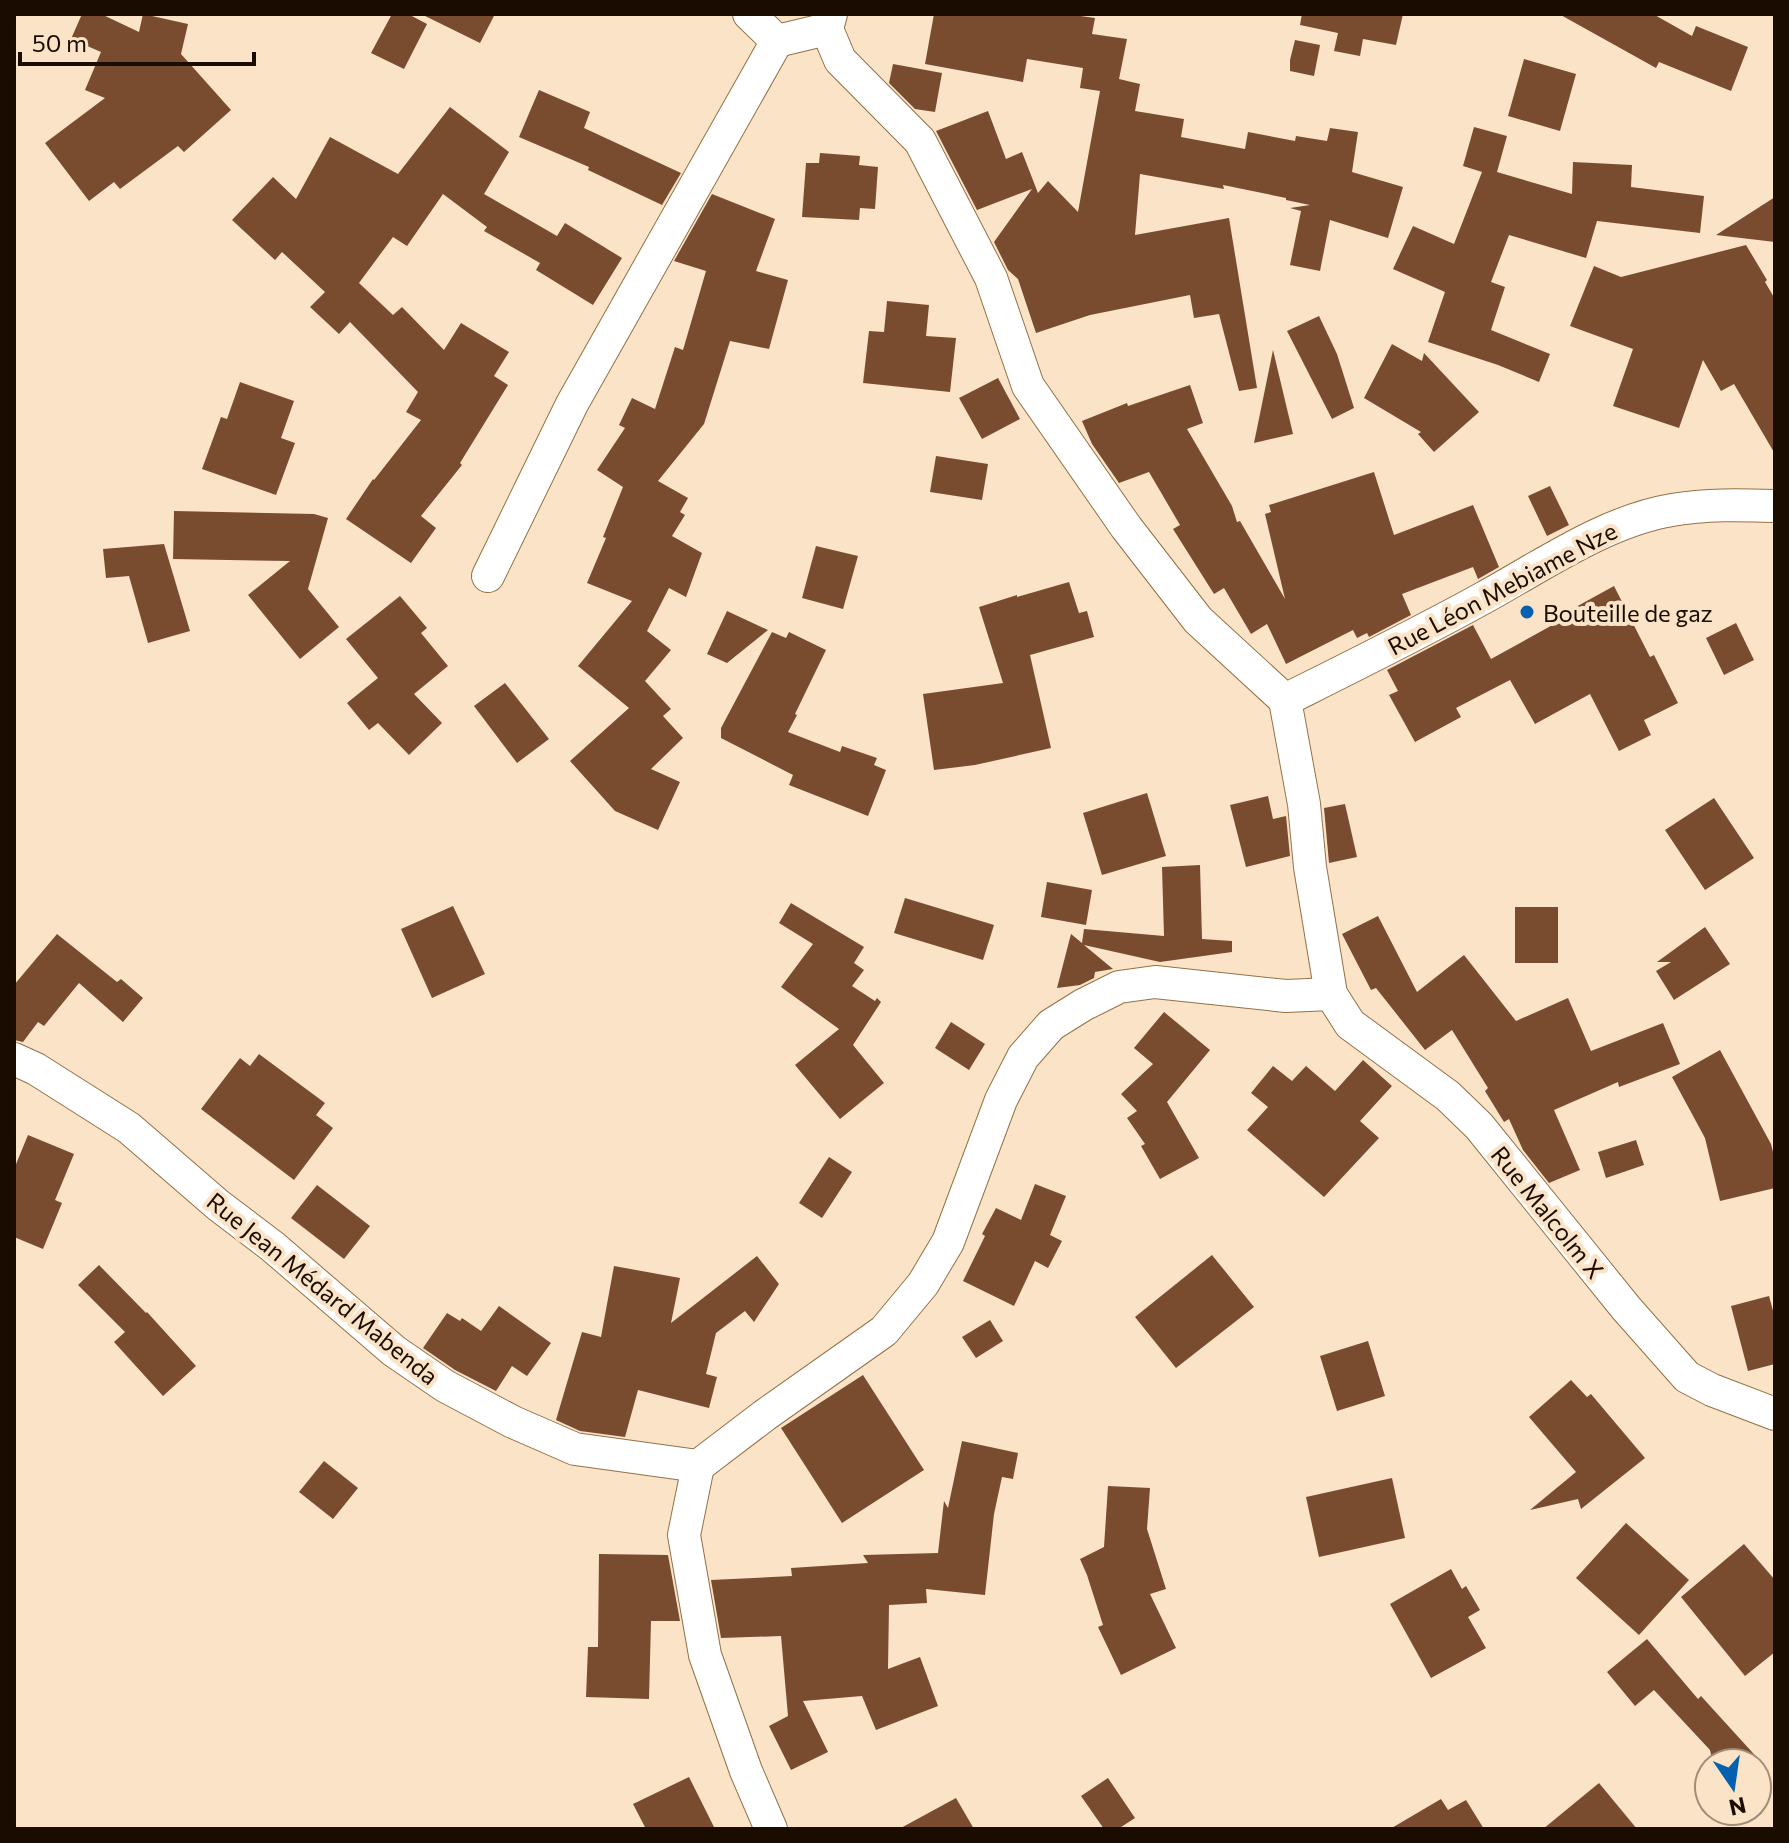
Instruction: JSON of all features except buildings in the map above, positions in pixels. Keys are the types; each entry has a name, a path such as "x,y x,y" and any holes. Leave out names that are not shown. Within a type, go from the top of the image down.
{"street":[{"path":"749,14 777,41"},
{"path":"488,576 572,404 777,41 829,21 840,60 920,141 991,278 1028,386 1126,527 1198,620 1285,700 1304,804 1310,867 1331,994 1286,996 1155,982 1119,987 1051,1025 1023,1057 1001,1100 948,1242 923,1284 884,1331 698,1466 684,1535 705,1655 746,1771 771,1829"},
{"name":"Rue Léon Mebiame Nze","path":"1285,700 1404,640 1580,544 1626,523 1670,510 1724,505 1775,506"},
{"name":"Rue Malcolm X","path":"1331,994 1350,1024 1448,1096 1479,1126 1626,1308 1687,1377 1775,1414"},
{"name":"Rue Jean Médard Mabenda","path":"14,1059 36,1069 129,1128 394,1351 445,1386 513,1422 575,1449 698,1466"}],"place":[{"name":"Bouteille de gaz","path":"1527,612"}]}
